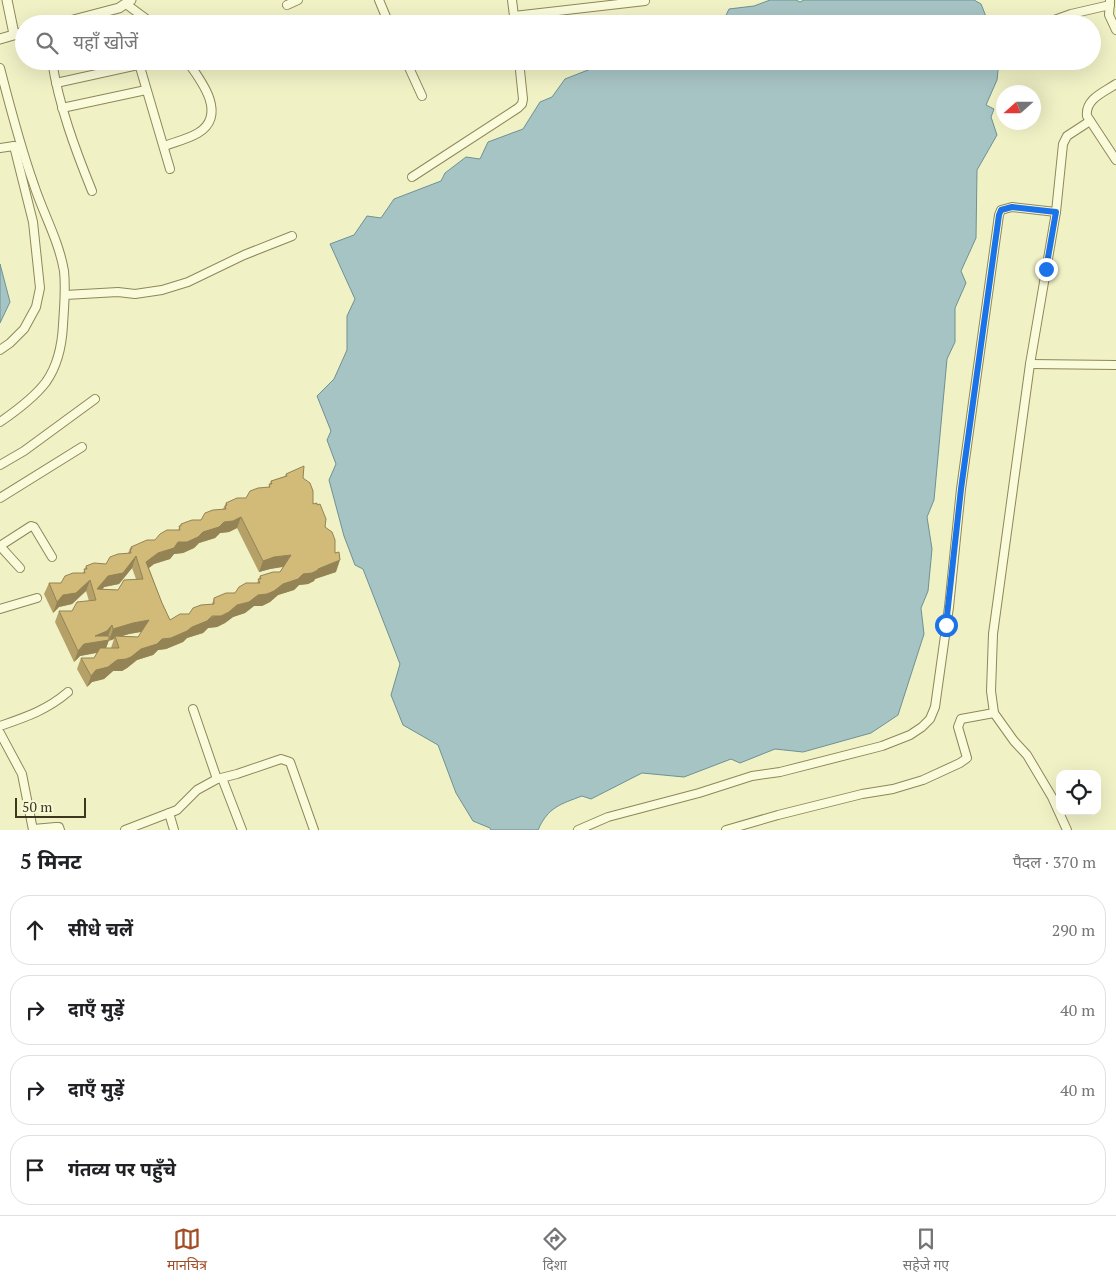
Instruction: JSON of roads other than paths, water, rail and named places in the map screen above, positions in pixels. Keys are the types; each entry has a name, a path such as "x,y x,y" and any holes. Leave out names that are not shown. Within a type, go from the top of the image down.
{"street":[{"path":"0,39 14,34 7,0"},
{"path":"286,5 298,0"},
{"path":"379,0 385,15"},
{"path":"512,0 514,15"},
{"path":"92,15 119,8 129,2 143,15"},
{"path":"551,15 645,2"},
{"path":"1068,15 1110,3 1109,15 1116,30"},
{"path":"0,68 22,150 41,206 56,242 63,270 65,295 58,360 46,383 19,409 0,422"},
{"path":"54,70 62,108 92,191"},
{"path":"56,83 115,70"},
{"path":"141,70 170,169"},
{"path":"164,146 198,133 207,125 212,112 210,99 193,70"},
{"path":"410,70 422,96"},
{"path":"412,177 518,108 524,99 520,70"},
{"path":"1116,84 1090,101 1086,108 1087,116 1116,160"},
{"path":"62,108 146,90"},
{"path":"1067,830 1052,797 1027,755 1014,741 994,713 991,692 993,634 1030,364 1056,212 1062,144 1067,136 1090,121"},
{"path":"0,148 14,146 22,150"},
{"path":"0,350 24,329 36,307 40,288 33,222 14,146"},
{"path":"578,830 608,817 699,793 752,776 780,772 882,746 910,735 930,719 935,707 949,608 961,489 999,215 1001,210 1012,207 1056,212"},
{"path":"65,295 118,292 135,294 162,290 188,282 244,255 292,236"},
{"path":"1030,364 1116,364"},
{"path":"0,465 24,451 95,399"},
{"path":"0,498 82,447"},
{"path":"20,568 0,546 31,526 34,527 52,558"},
{"path":"0,609 37,598"},
{"path":"0,726 19,720 53,704 68,692"},
{"path":"193,709 219,778 242,830"},
{"path":"726,830 778,815 862,794 893,789 923,780 967,758 958,727 961,718 994,713"},
{"path":"0,733 22,774 33,829 59,827 60,830"},
{"path":"125,830 181,806 197,790 219,778 238,774 281,759 290,762 314,830"},
{"path":"168,813 174,830"}],"water":[{"path":"770,0 796,0 800,2 804,0 974,0 981,4 985,15 726,15 729,9 754,6"},
{"path":"588,70 998,70 997,80 986,105 994,109 991,117 997,135 977,170 976,238 961,271 966,283 955,308 955,342 947,359 934,500 927,517 932,549 928,591 921,608 924,634 898,715 871,733 803,752 775,749 740,763 731,759 684,777 642,773 591,799 582,796 561,804 546,816 538,830 491,830 473,821 456,793 438,745 403,725 391,695 400,664 363,569 355,565 344,536 329,480 336,464 327,440 331,431 317,396 334,379 347,350 347,316 355,299 330,244 354,235 367,216 381,218 394,199 441,181 445,173 466,157 480,159 488,142 523,129 540,102 552,97 565,79"},
{"path":"0,264 10,302 0,323"}]}
